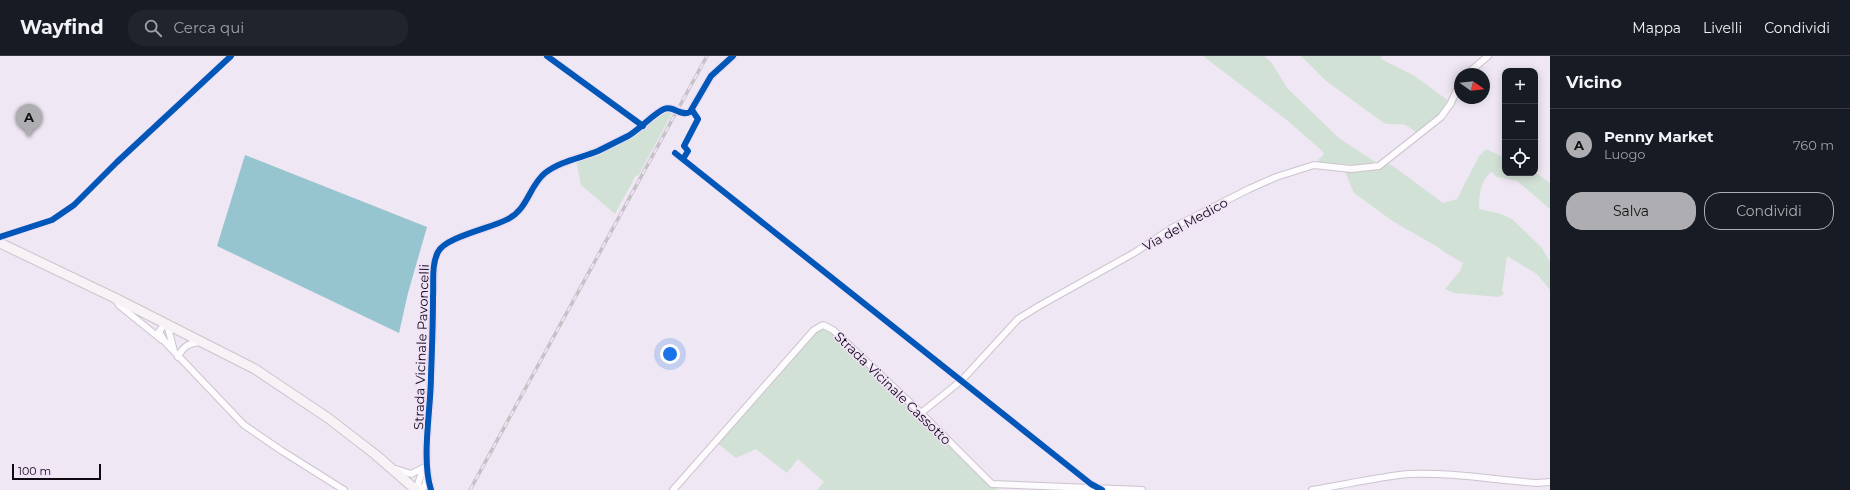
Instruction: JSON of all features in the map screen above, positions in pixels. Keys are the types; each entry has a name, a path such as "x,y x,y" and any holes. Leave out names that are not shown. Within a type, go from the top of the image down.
{"main road":[{"path":"0,243 166,323 267,376 328,418 387,464 417,490"}],"street":[{"name":"Strada Vicinale Pavoncelli","path":"431,490 427,458 431,389 434,274 438,252 442,246 448,241 499,223 515,215 525,204 540,179 554,168 626,137 663,110 668,108 685,114 690,112 712,76 733,56"},
{"path":"1473,68 1488,56"},
{"name":"Via del Medico","path":"922,413 962,380 1018,319 1039,306 1134,253 1172,228 1276,177 1314,165 1351,168 1379,166 1441,116 1454,96"},
{"path":"114,298 120,306 166,344 244,425 344,490"},
{"path":"166,323 160,332 166,344"},
{"path":"166,323 173,348 178,357"},
{"name":"Strada Vicinale Cassotto","path":"674,490 814,330 820,326 825,326 833,330 922,413 992,484 1099,487 1142,490"},
{"path":"178,357 180,351 186,345 201,342"},
{"name":"Strada Vicinale Pavoncelli","path":"417,490 427,458"},
{"path":"387,464 406,474 411,474 423,468"},
{"path":"417,490 422,489 426,483 428,474"},
{"path":"1312,490 1389,476 1410,474 1537,483 1550,482"}],"green space":[{"path":"1203,56 1264,56 1272,63 1287,88 1340,139 1377,163 1357,165 1319,163 1318,160 1324,154 1321,150 1288,121"},
{"path":"1301,56 1382,56 1381,59 1413,75 1449,101 1434,121 1417,133 1402,124 1384,123 1326,81"},
{"path":"674,110 638,176 636,175 615,214 581,185 576,160 603,149 664,111"},
{"path":"1486,149 1502,157 1502,176 1538,176 1538,174 1550,183 1550,209 1517,181 1497,177 1491,172 1482,184 1479,209 1501,214 1512,219 1542,248 1550,262 1550,290 1537,274 1507,256 1502,291 1504,294 1499,297 1454,293 1445,289 1460,271 1463,263 1394,222 1354,193 1343,167 1385,163 1393,166 1443,203 1457,199 1479,156"},
{"path":"829,329 978,471 999,486 996,490 817,490 824,482 798,459 787,473 756,449 736,458 717,443 816,330"}],"water":[{"path":"245,155 427,227 408,293 399,333 217,246"}],"railway":[{"path":"470,490 707,56"}],"cycle path":[{"path":"0,237 52,220 74,205 117,162 231,56"},
{"path":"547,56 643,126"},
{"path":"431,490 427,463 427,433 431,389 433,274 434,263 438,252 442,247 459,237 501,222 515,215 540,178 557,165 598,151 628,136 655,114 664,109 671,108 683,113 690,112 711,76 733,56"},
{"path":"683,159 688,151 684,146 698,119 692,110"},
{"path":"675,153 1091,484 1102,490"}],"place":[{"name":"Penny Market","path":"29,137"}]}
